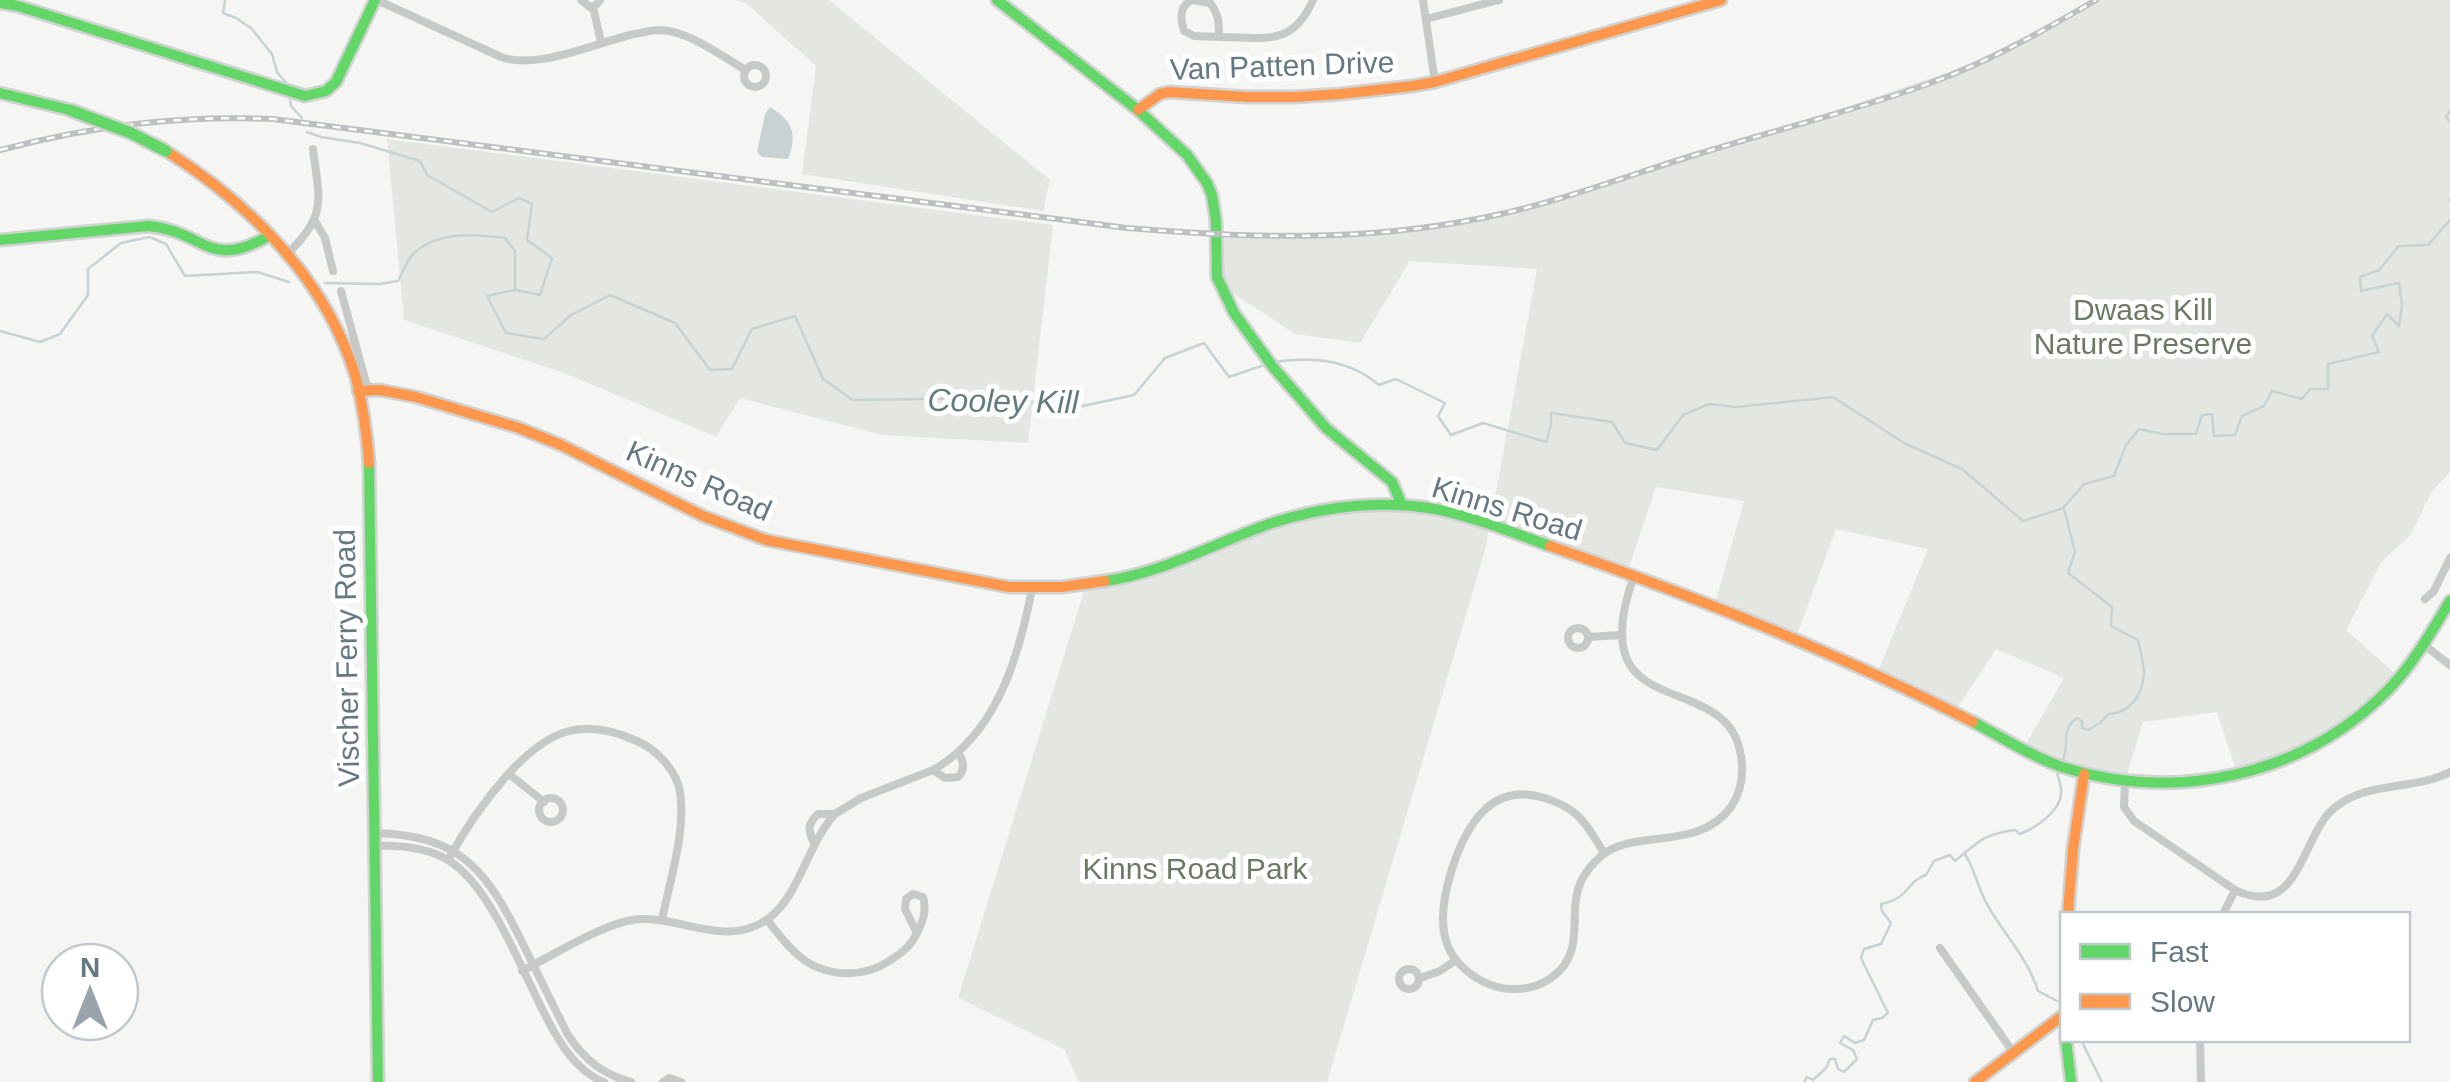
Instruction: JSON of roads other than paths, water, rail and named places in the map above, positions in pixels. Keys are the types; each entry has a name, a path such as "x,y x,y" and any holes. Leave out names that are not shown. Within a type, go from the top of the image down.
{"street":[{"path":"0,4 18,6 262,86 305,96 326,91 336,82 376,0 516,62 535,62 601,42 664,30 696,42 746,70"},
{"path":"581,0 586,6 597,3 601,42"},
{"path":"997,0 1138,110 1187,155 1206,183 1215,209 1216,277 1234,314 1326,428 1392,482 1402,505"},
{"path":"1219,37 1217,14 1210,3 1186,3 1181,18 1184,31 1194,36 1219,37 1264,37 1289,33 1302,22 1313,0"},
{"path":"1423,0 1434,82"},
{"path":"1426,19 1499,0"},
{"name":"Van Patten Drive","path":"1138,110 1169,92 1250,97 1404,88 1721,0"},
{"name":"Vischer Ferry Road","path":"0,93 70,110 131,133 166,151 228,194 288,254 325,309 363,390 370,480 378,1082"},
{"path":"288,254 315,221 318,192 313,148"},
{"path":"315,221 325,238 333,271"},
{"path":"0,240 146,226 175,232 205,248 230,252 249,248 270,235"},
{"path":"341,291 363,390"},
{"name":"Kinns Road","path":"363,390 416,397 531,432 713,520 766,540 1009,587 1090,584 1136,574 1302,514 1362,505 1440,510 1634,576 1877,674 2060,766 2124,782 2212,781 2281,762 2331,736 2388,690 2424,645 2450,601"},
{"path":"2424,599 2434,591 2450,558"},
{"path":"1604,854 1579,816 1563,804 1522,794 1498,800 1468,827 1448,886 1442,915 1456,960 1473,976 1495,987 1518,989 1542,984 1561,971 1571,955 1580,883 1589,868 1604,854 1633,844 1707,828 1721,819 1738,795 1742,771 1732,731 1704,707 1654,688 1625,656 1621,635 1634,576"},
{"path":"522,971 627,921 662,920 732,932 767,920 789,892 814,843 835,814 861,798 934,770 959,754 992,710 1008,675 1025,626 1032,589"},
{"path":"1588,637 1621,635"},
{"path":"2424,645 2450,665"},
{"path":"450,856 481,805 532,749 553,736 577,729 617,732 643,743 662,760 678,783 680,830 662,920"},
{"path":"934,770 945,778 958,778 963,764 959,754"},
{"path":"2124,782 2123,800 2134,821 2235,890 2264,898 2281,890 2296,873 2328,814 2344,801 2369,790 2415,783 2450,772"},
{"path":"510,774 544,802"},
{"path":"2068,912 2076,814 2084,774"},
{"path":"814,843 811,820 818,814 835,814"},
{"path":"374,839 467,861 500,899 580,1052 595,1068 632,1082"},
{"path":"450,856 478,887 560,1042 586,1072 604,1082"},
{"path":"2224,912 2235,890"},
{"path":"767,920 802,959 832,972 857,973 881,966 910,946 917,933"},
{"path":"1940,948 2013,1052"},
{"path":"1420,978 1456,960"},
{"path":"1975,1082 2060,1017"},
{"path":"2066,1042 2071,1082"},
{"path":"2200,1042 2201,1082"},
{"path":"663,1082 669,1078 682,1082"}],"waterway":[{"name":"Cooley Kill","path":"225,0 223,13 251,28 272,54 277,72 287,84"},
{"name":"Cooley Kill","path":"290,100 302,118"},
{"path":"2450,111 2446,117 2450,122"},
{"name":"Cooley Kill","path":"307,132 420,161 427,175 492,212 519,198 532,204 527,240 552,258 540,295 515,290 487,296 506,333 544,339 571,315 610,295 675,323 710,370 732,369 752,329 795,316 823,379 853,400 991,398 1078,407 1134,395 1165,358 1204,343 1229,377 1267,364"},
{"name":"Cooley Kill","path":"1274,362 1330,362 1356,370 1379,385 1396,379 1445,403 1438,416 1451,435 1483,423 1546,442 1551,413 1612,422 1625,443 1657,450 1683,415 1709,404 1736,407 1833,397 1904,443 1962,469 2023,521 2063,508 2084,484 2114,476 2126,445 2139,429 2196,434 2202,415 2212,414 2214,436 2235,435 2242,416 2264,406 2272,391 2302,399 2310,389 2328,389 2328,364 2379,352 2372,336 2387,314 2399,326 2399,283 2361,291 2360,277 2379,270 2399,246 2428,245 2450,220"},
{"path":"325,283 398,281 412,256 424,246 457,236 481,236 505,238 515,251 515,290"},
{"path":"0,331 40,342 60,334 88,295 88,269 121,243 149,237 166,244 185,276 257,272 289,282"},
{"path":"2062,762 2072,723 2077,718 2082,721 2082,728 2088,730 2109,714 2129,706 2138,695 2144,673 2138,640 2111,626 2112,607 2068,573 2075,552 2064,509"},
{"path":"1804,1082 1807,1077 1813,1080 1830,1059 1835,1059 1838,1069 1844,1072 1857,1059 1853,1050 1840,1043 1844,1036 1855,1043 1864,1040 1873,1020 1888,1013 1861,958 1864,949 1881,944 1891,923 1881,904 1903,894 1926,875 1934,861 1950,855 1955,861 1988,837 2015,830 2020,834 2041,822 2061,797 2058,769"},
{"path":"1965,854 1985,900 2038,991 2057,1001"},
{"path":"2082,1042 2102,1082"}],"railway":[{"path":"0,150 135,124 273,119 1127,228 1261,236 1394,231 1511,212 1878,101 1975,65 2096,0"}],"park label":[{"name":"Dwaas Kill Nature Preserve","path":"2143,327"},
{"name":"Kinns Road Park","path":"1195,869"}]}
